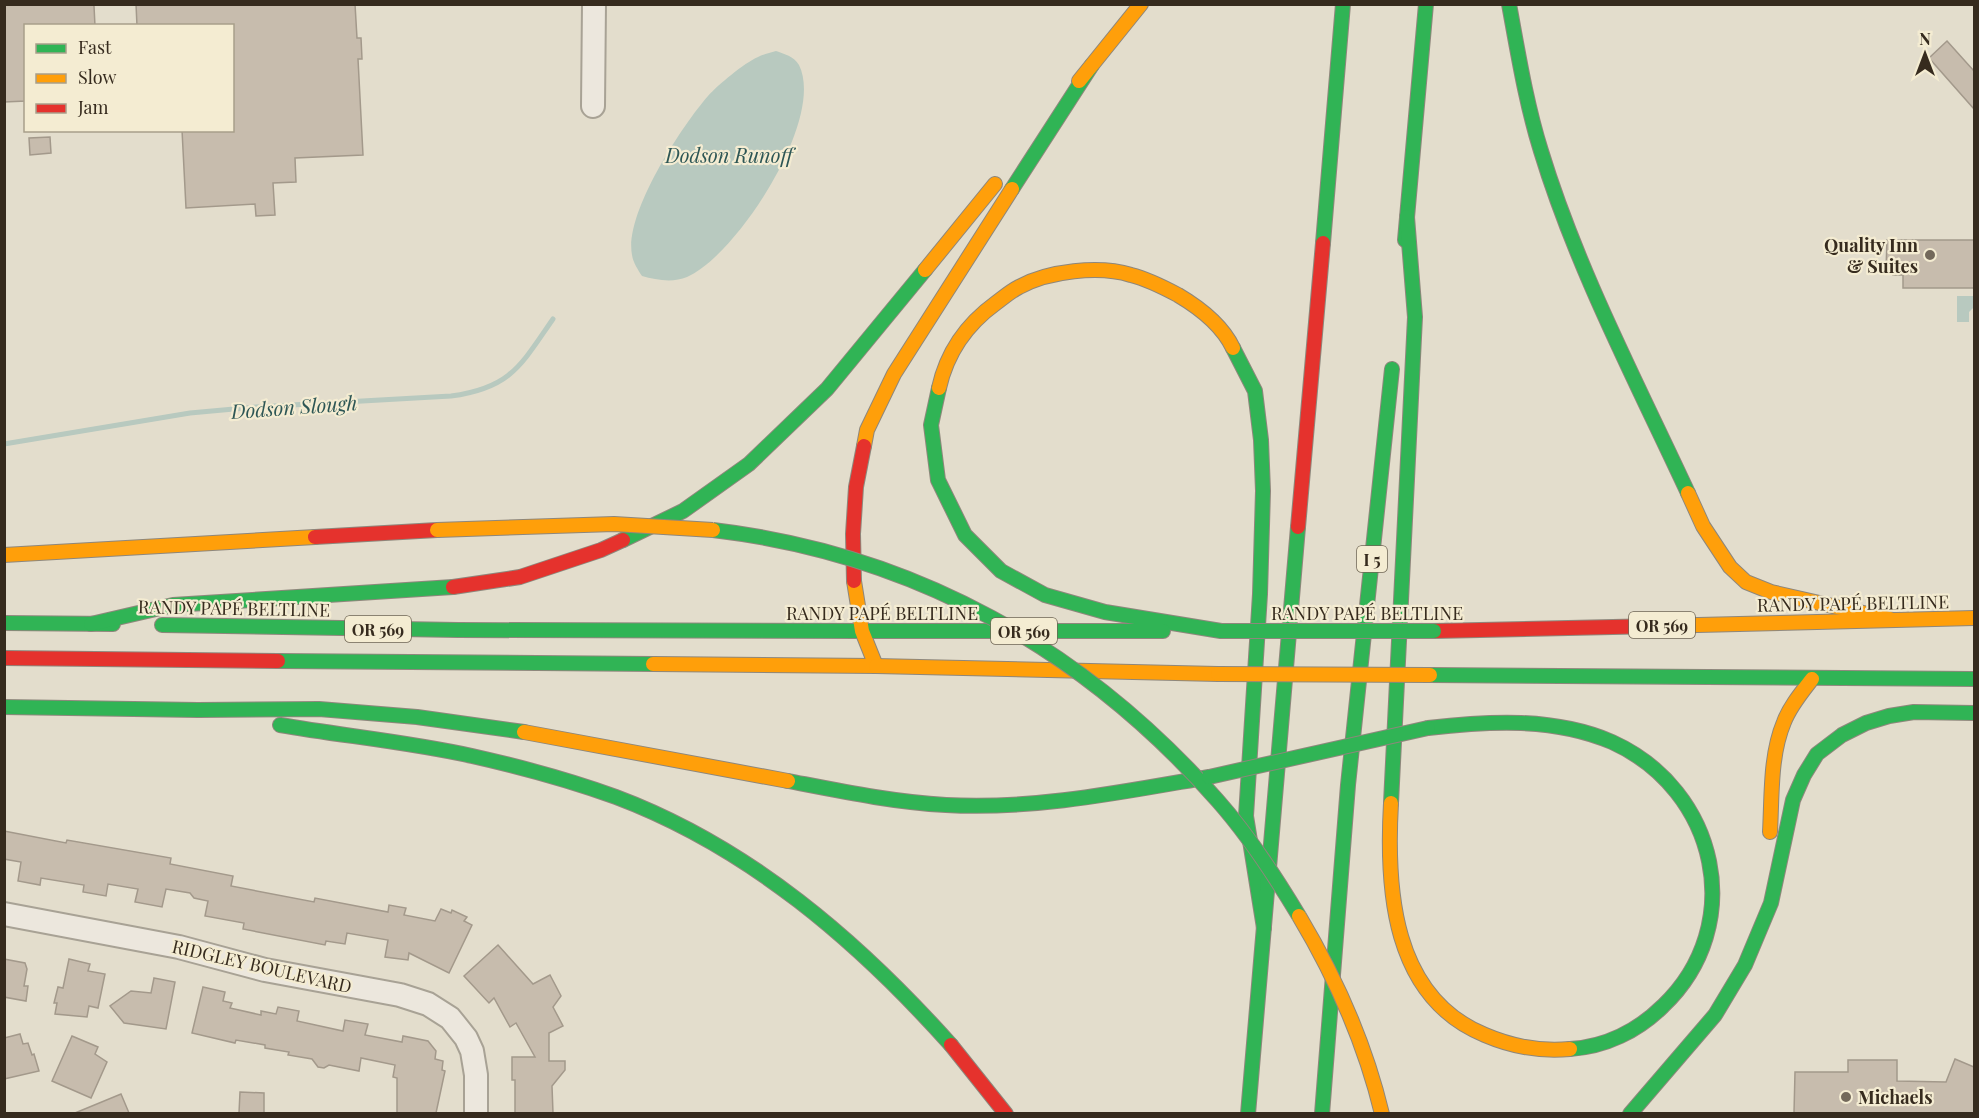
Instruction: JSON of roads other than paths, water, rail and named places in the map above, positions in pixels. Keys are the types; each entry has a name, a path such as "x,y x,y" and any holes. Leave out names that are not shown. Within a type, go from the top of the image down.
{"main road":[{"path":"91,624 173,605 438,589 520,577 602,550 683,511 748,464 827,389 1141,4"},
{"path":"1248,1113 1343,4"},
{"path":"1399,300 1426,4"},
{"path":"1509,4 1523,83 1548,171 1583,261 1703,526 1730,567 1746,582 1771,592 1890,619"},
{"path":"876,666 862,631 854,591 853,534 856,487 867,430 894,374 1092,66"},
{"path":"4,708 319,709 464,723 558,737 825,790 946,805 990,805 1067,800 1134,791 1209,777 1428,728 1467,722 1502,721 1559,726 1594,735 1621,746 1645,761 1683,799 1698,823 1712,872 1712,912 1706,939 1691,971 1672,998 1644,1023 1598,1046 1568,1052 1533,1050 1484,1036 1467,1027 1424,986 1414,970 1398,929 1390,886 1389,833 1415,317 1407,217"},
{"path":"1221,631 1105,612 1044,595 1001,571 966,535 938,480 932,424 943,369 958,340 978,316 1018,287 1042,277 1070,271 1100,271 1130,274 1165,288 1195,305 1227,335 1255,391 1261,440 1263,491 1260,594 1246,816 1264,928"},
{"name":"I 5","path":"1322,1113 1348,785 1393,359"},
{"path":"4,555 562,523 629,524 689,527 756,535 862,561 920,583 1012,627 1070,664 1125,706 1180,757 1247,834 1299,912 1331,971 1358,1035 1382,1113"},
{"name":"RANDY PAPÉ BELTLINE","path":"4,623 458,630 1434,631 1974,618"},
{"name":"OR 569","path":"4,658 876,666 1218,674 1974,679"},
{"path":"1760,926 1777,745 1783,723 1792,705 1812,679"},
{"path":"198,710 330,734 446,751 549,776 606,794 663,816 735,855 839,931 881,968 942,1032 1006,1113"},
{"path":"1630,1113 1688,1049 1729,994 1745,965 1771,903 1793,800 1804,775 1817,754 1842,735 1866,723 1889,716 1914,712 1974,713"}],"street":[{"path":"592,106 594,4"},
{"name":"RIDGLEY BOULEVARD","path":"4,914 179,947 264,970 399,995 428,1004 450,1018 466,1038 472,1051 476,1075 476,1113"}],"water":[{"name":"Dodson Runoff","path":"776,51 797,62 804,89 800,118 788,150 771,183 751,215 729,243 707,264 687,277 676,280 659,280 642,276 632,255 632,238 645,195 670,149 697,110 718,86 752,60"},
{"path":"1957,296 1974,296 1974,307 1969,312 1969,322 1957,322"}],"waterway":[{"name":"Dodson Slough","path":"4,444 190,413 451,396 471,392 488,387 512,372 553,319"}],"place":[{"name":"Quality Inn & Suites","path":"1930,255"},
{"name":"Michaels","path":"1846,1097"}]}
